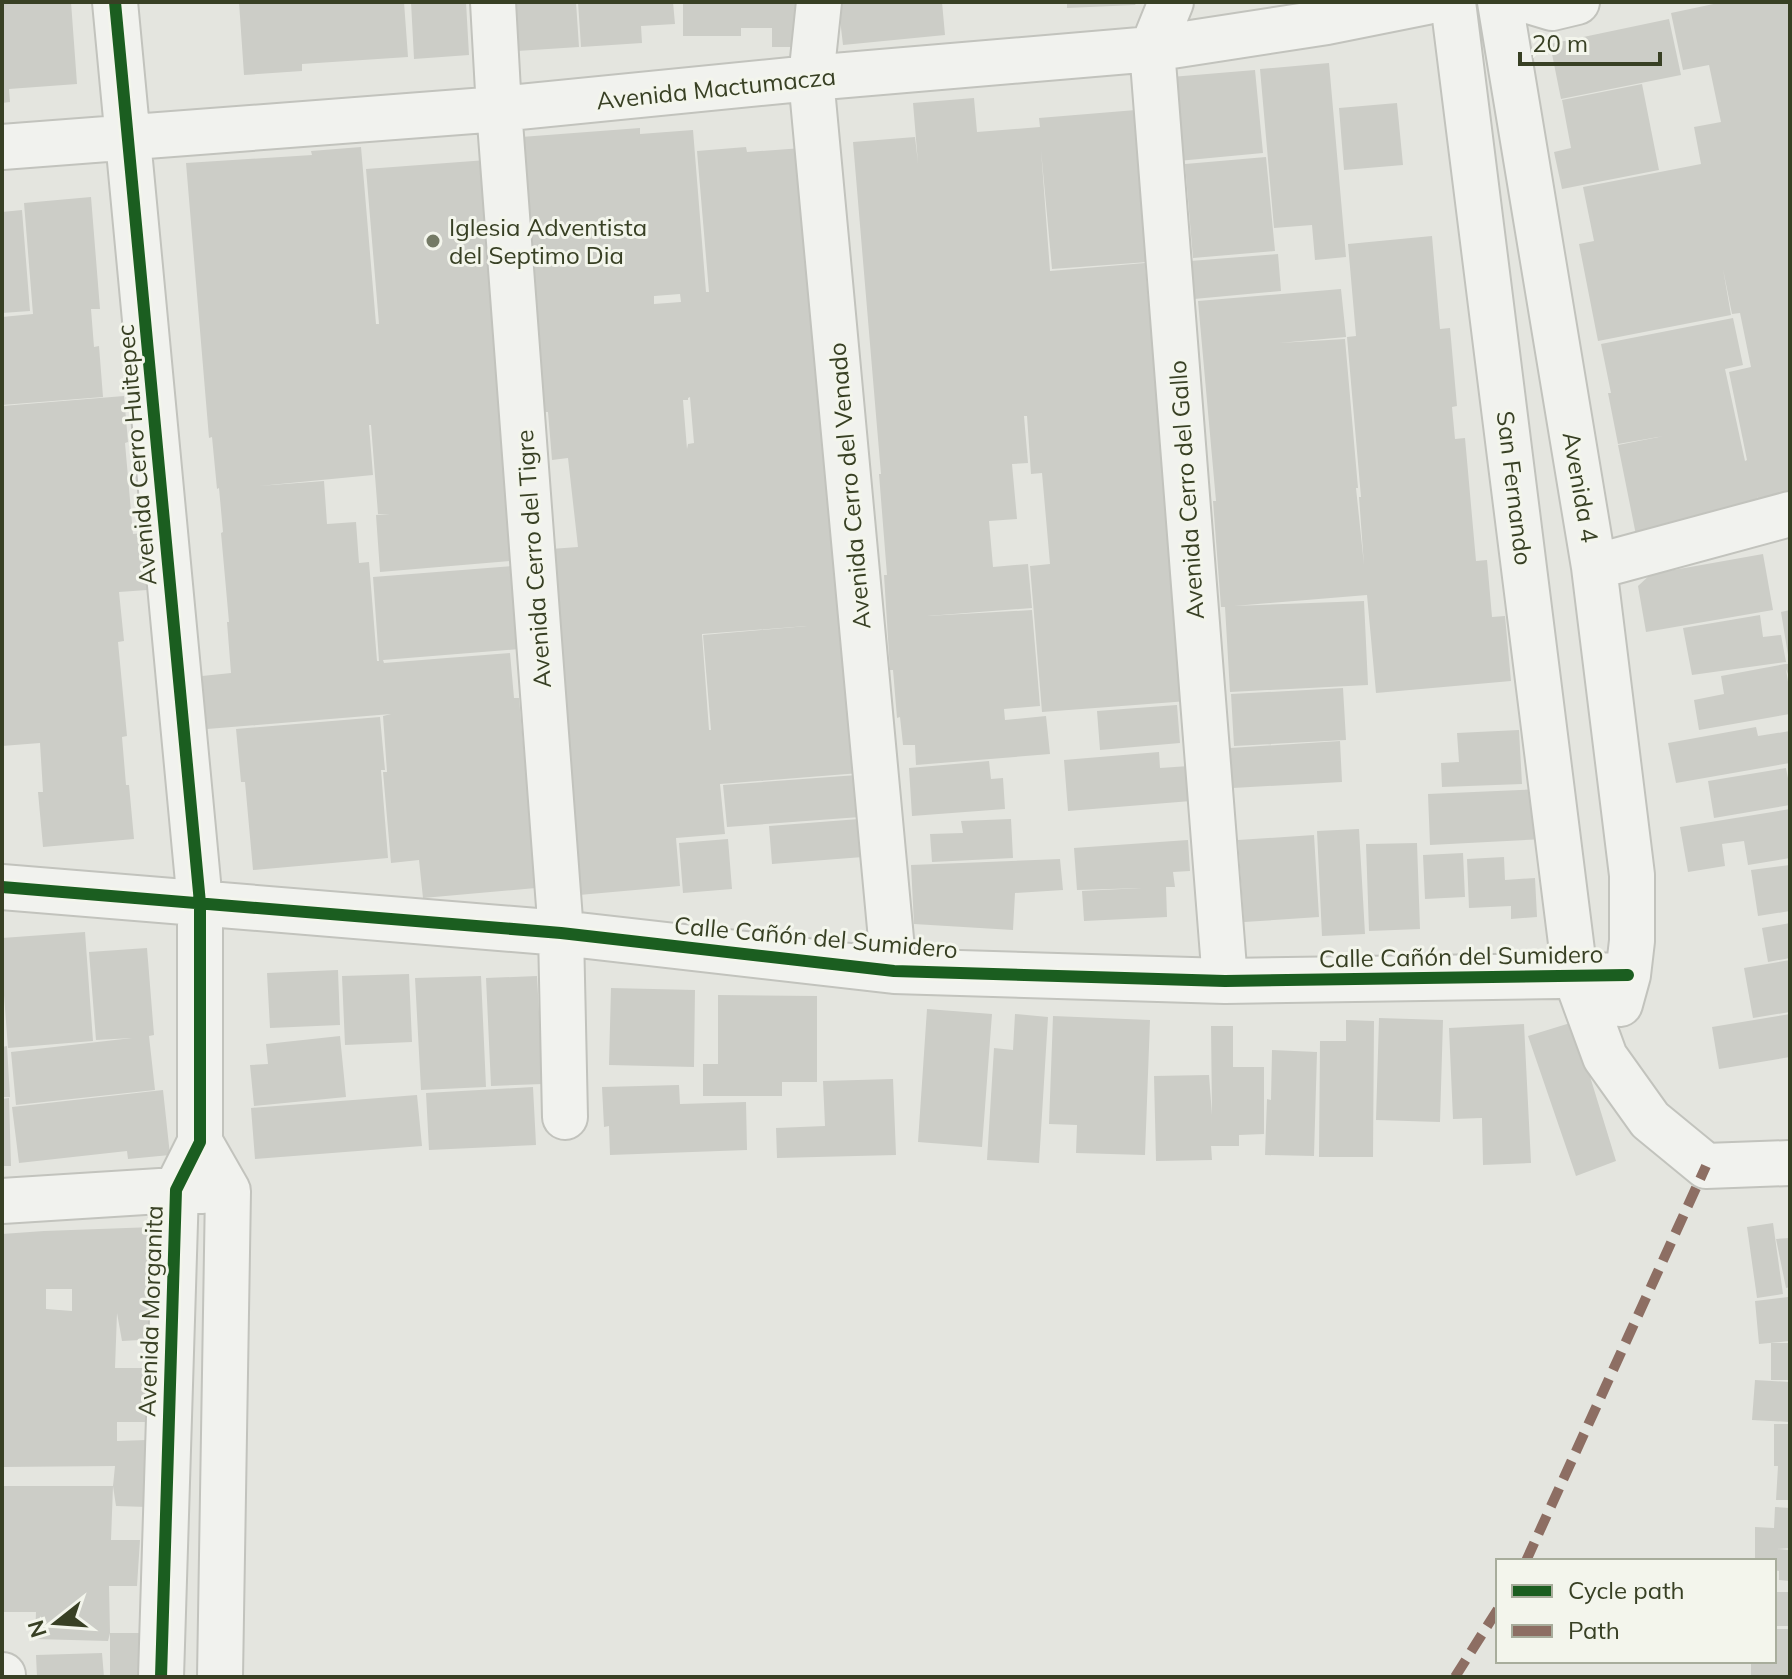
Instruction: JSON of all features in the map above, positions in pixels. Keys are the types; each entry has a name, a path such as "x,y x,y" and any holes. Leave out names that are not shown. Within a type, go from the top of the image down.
{"street":[{"name":"Avenida Cerro Huitepec","path":"115,2 200,903"},
{"name":"Avenida Cerro del Tigre","path":"493,2 561,933 565,1117"},
{"name":"Avenida Cerro del Venado","path":"819,2 811,78 894,971"},
{"name":"Avenida Cerro del Gallo","path":"1171,2 1152,49 1225,981"},
{"name":"Avenida Mactumacza","path":"2,147 499,109 1152,49 1327,22 1427,2"},
{"name":"San Fernando","path":"1453,2 1575,975 1605,1057 1650,1120 1706,1166 1790,1163"},
{"name":"Avenida 4","path":"1500,2 1594,567 1632,875 1632,941 1628,975 1605,1057"},
{"path":"1532,2 1552,8 1577,2"},
{"path":"1594,567 1790,514"},
{"name":"Calle Cañón del Sumidero","path":"2,887 561,933 894,971 1225,981 1628,975"},
{"name":"Avenida Morganita","path":"161,1677 176,1190 200,1142 200,903"},
{"name":"Avenida Morganita","path":"200,1142 228,1191"},
{"path":"2,1201 176,1190 228,1191 220,1677"}],"building":[{"path":"2,2 71,2 77,84 9,89 10,102 2,103"},
{"path":"239,2 404,2 408,57 302,64 302,71 244,75"},
{"path":"411,2 466,2 469,55 414,59"},
{"path":"513,2 576,2 579,47 517,51"},
{"path":"578,2 673,2 675,24 641,26 642,43 581,47"},
{"path":"683,2 803,2 803,47 772,47 772,28 741,28 741,36 683,36"},
{"path":"838,2 942,2 945,35 843,45"},
{"path":"1067,2 1137,2 1135,5 1067,8"},
{"path":"1723,2 1790,2 1790,501 1760,507 1757,496 1759,510 1636,535 1618,445 1664,436 1618,444 1601,344 1733,318 1743,365 1725,369 1745,461 1729,372 1751,367 1740,313 1732,314 1723,269 1731,315 1598,341 1579,244 1594,241 1583,187 1701,164 1694,127 1721,122 1709,65 1683,70 1671,13"},
{"path":"1669,19 1681,75 1561,99 1550,44"},
{"path":"1329,63 1346,257 1315,260 1312,225 1274,228 1260,69"},
{"path":"1255,70 1263,153 1178,161 1171,77"},
{"path":"1642,84 1659,170 1562,189 1554,152 1571,148 1562,100"},
{"path":"974,98 977,132 1040,127 1039,118 1136,110 1148,262 1052,269 1041,150 1050,271 1145,263 1153,356 1158,355 1188,701 1042,712 1030,566 1050,564 1042,473 1031,474 1027,416 1024,416 1028,463 1012,464 1017,519 989,521 993,567 1028,564 1032,608 927,616 1032,610 1040,706 1004,709 1005,720 1046,716 1050,754 916,765 915,745 903,745 893,670 890,670 881,474 853,142 915,137 918,163 913,103"},
{"path":"1397,103 1403,165 1344,170 1339,108"},
{"path":"640,128 640,134 693,130 706,292 709,292 697,151 746,147 747,152 816,147 860,773 720,784 725,834 676,838 680,886 579,895 551,549 578,547 568,458 552,460 540,361 536,361 521,137","holes":["680,294 681,302 654,304 654,296","688,398 694,443 688,444 687,449 683,400","807,626 703,635 711,730 702,634"]},
{"path":"361,147 376,324 379,324 366,169 487,160 522,560 380,572 376,515 390,514 378,514 371,425 373,475 259,486 324,481 327,524 356,522 359,563 369,562 377,661 373,577 512,566 519,649 383,660 384,663 510,653 514,698 519,698 536,888 423,898 419,860 391,863 383,772 387,772 383,716 391,714 207,729 202,676 231,673 223,532 212,437 209,438 186,163 312,155 311,151"},
{"path":"1266,157 1275,251 1193,258 1185,164"},
{"path":"91,197 100,309 91,309 94,347 99,346 103,397 2,405 2,317 33,314 24,203"},
{"path":"22,210 30,311 2,313 2,212"},
{"path":"1432,236 1440,329 1450,328 1457,406 1452,407 1455,439 1465,438 1476,561 1487,560 1492,617 1505,616 1511,681 1376,693 1367,595 1234,606 1364,601 1368,685 1230,692 1198,301 1341,289 1346,337 1279,343 1345,339 1364,565 1347,337 1356,336 1348,244"},
{"path":"1278,254 1281,291 1194,299 1190,261"},
{"path":"124,396 133,534 143,533 147,590 119,592 124,641 118,642 127,736 122,737 134,839 43,847 38,792 43,792 40,743 2,746 2,406"},
{"path":"1763,554 1773,610 1646,632 1638,586 1651,574"},
{"path":"1790,610 1790,654 1788,655 1781,612"},
{"path":"1760,615 1763,637 1781,635 1786,662 1692,675 1683,628"},
{"path":"1790,664 1790,679 1786,669 1790,714 1699,730 1694,700 1724,694 1721,676"},
{"path":"1343,688 1346,740 1234,746 1231,694"},
{"path":"1177,705 1180,743 1100,750 1097,711"},
{"path":"380,717 388,858 253,870 245,782 241,782 236,729"},
{"path":"1756,727 1758,736 1790,731 1790,763 1676,783 1668,743"},
{"path":"1519,730 1522,784 1442,787 1441,763 1459,762 1457,733"},
{"path":"1340,741 1342,782 1233,788 1230,748"},
{"path":"1159,752 1160,768 1189,766 1191,801 1068,811 1064,760"},
{"path":"989,761 991,779 1003,778 1005,809 912,816 909,768"},
{"path":"1786,768 1790,805 1714,818 1708,781"},
{"path":"857,775 860,817 727,827 723,785"},
{"path":"1541,789 1544,839 1430,845 1428,794"},
{"path":"1790,809 1790,858 1748,865 1744,841 1722,844 1725,866 1688,872 1680,827"},
{"path":"859,819 863,857 772,864 769,826"},
{"path":"1011,819 1013,858 932,862 930,834 963,833 961,821"},
{"path":"1359,829 1365,934 1322,936 1317,831"},
{"path":"1314,835 1319,917 1244,922 1238,840"},
{"path":"728,839 732,889 683,893 679,843"},
{"path":"1188,840 1190,871 1173,872 1175,887 1166,887 1167,917 1084,921 1082,891 1142,888 1077,890 1074,848"},
{"path":"1417,843 1420,929 1369,931 1366,844"},
{"path":"1463,853 1465,897 1425,899 1423,855"},
{"path":"1504,857 1505,880 1535,878 1537,917 1511,919 1511,906 1469,908 1467,859"},
{"path":"1060,859 1063,890 1015,893 1013,930 914,924 911,865"},
{"path":"1790,865 1790,911 1758,916 1751,870"},
{"path":"1790,923 1790,958 1768,962 1762,928"},
{"path":"85,932 93,1041 8,1048 2,938"},
{"path":"147,948 154,1035 149,1036 155,1090 16,1105 11,1052 132,1038 96,1040 89,952"},
{"path":"1790,960 1790,1012 1753,1018 1744,968"},
{"path":"338,970 340,1025 270,1028 267,973"},
{"path":"409,974 412,1042 345,1045 342,976"},
{"path":"481,976 486,1087 421,1090 415,978"},
{"path":"537,976 543,1084 491,1086 486,978"},
{"path":"611,988 695,990 694,1067 609,1065"},
{"path":"718,995 817,996 817,1082 782,1082 782,1096 703,1096 703,1064 718,1064"},
{"path":"927,1009 992,1014 982,1147 918,1142"},
{"path":"1015,1014 1048,1017 1039,1163 987,1160 994,1048 1013,1050"},
{"path":"1790,1014 1790,1057 1719,1069 1712,1027"},
{"path":"1053,1016 1150,1020 1145,1155 1076,1153 1077,1125 1049,1124"},
{"path":"1379,1018 1443,1020 1440,1122 1376,1120"},
{"path":"1346,1020 1374,1021 1373,1157 1319,1157 1320,1041 1346,1041"},
{"path":"1580,1020 1584,1057 1616,1161 1576,1176 1528,1036"},
{"path":"1524,1024 1531,1163 1483,1165 1482,1118 1453,1119 1449,1028"},
{"path":"1211,1026 1233,1026 1233,1067 1264,1067 1264,1134 1239,1135 1239,1146 1211,1146 1212,1160 1156,1161 1154,1076 1209,1075 1212,1115"},
{"path":"340,1036 346,1097 254,1106 250,1065 268,1064 266,1044"},
{"path":"7,1046 10,1097 2,1097 2,1047"},
{"path":"1272,1050 1317,1052 1314,1156 1265,1155"},
{"path":"893,1079 896,1155 777,1158 776,1128 825,1126 823,1081"},
{"path":"679,1085 680,1104 746,1102 747,1150 610,1155 609,1126 604,1127 602,1087"},
{"path":"533,1087 536,1145 429,1150 426,1093"},
{"path":"163,1090 170,1155 128,1159 127,1151 19,1163 12,1107"},
{"path":"417,1095 422,1146 255,1159 251,1108"},
{"path":"9,1098 11,1166 2,1166 2,1099"},
{"path":"1773,1223 1783,1294 1757,1298 1747,1227"},
{"path":"154,1227 159,1339 122,1341 117,1313 115,1368 154,1368 155,1422 117,1422 117,1441 147,1440 147,1507 116,1506 113,1486 115,1466 3,1467 2,1234","holes":["46,1289 72,1289 72,1311 46,1309"]},
{"path":"1790,1238 1790,1287 1786,1288 1776,1239"},
{"path":"1788,1297 1790,1341 1759,1344 1755,1301"},
{"path":"1771,1343 1790,1343 1790,1380 1771,1380"},
{"path":"1755,1380 1790,1382 1790,1422 1752,1420"},
{"path":"1774,1424 1790,1424 1790,1500 1776,1500 1778,1466 1774,1466"},
{"path":"2,1486 113,1486 111,1540 140,1540 137,1586 109,1586 108,1641 35,1639 36,1612 2,1612"},
{"path":"1775,1507 1790,1508 1790,1548 1777,1549 1790,1550 1790,1581 1779,1580 1776,1559 1755,1559 1755,1527 1774,1528"},
{"path":"1776,1592 1790,1592 1790,1626 1776,1626"},
{"path":"1776,1629 1790,1629 1790,1676 1751,1677 1751,1663 1776,1663"},
{"path":"110,1633 142,1633 143,1677 110,1677"},
{"path":"102,1653 104,1677 37,1677 36,1655"}],"marked path":[{"path":"1527,1559 1706,1166"},
{"path":"1455,1677 1496,1612"}],"cycle path":[{"path":"115,2 200,903 200,1142 176,1190 161,1677"},
{"path":"2,887 561,933 894,971 1225,981 1628,975"}],"place":[{"name":"Iglesia Adventista del Septimo Dia","path":"433,241"}]}
